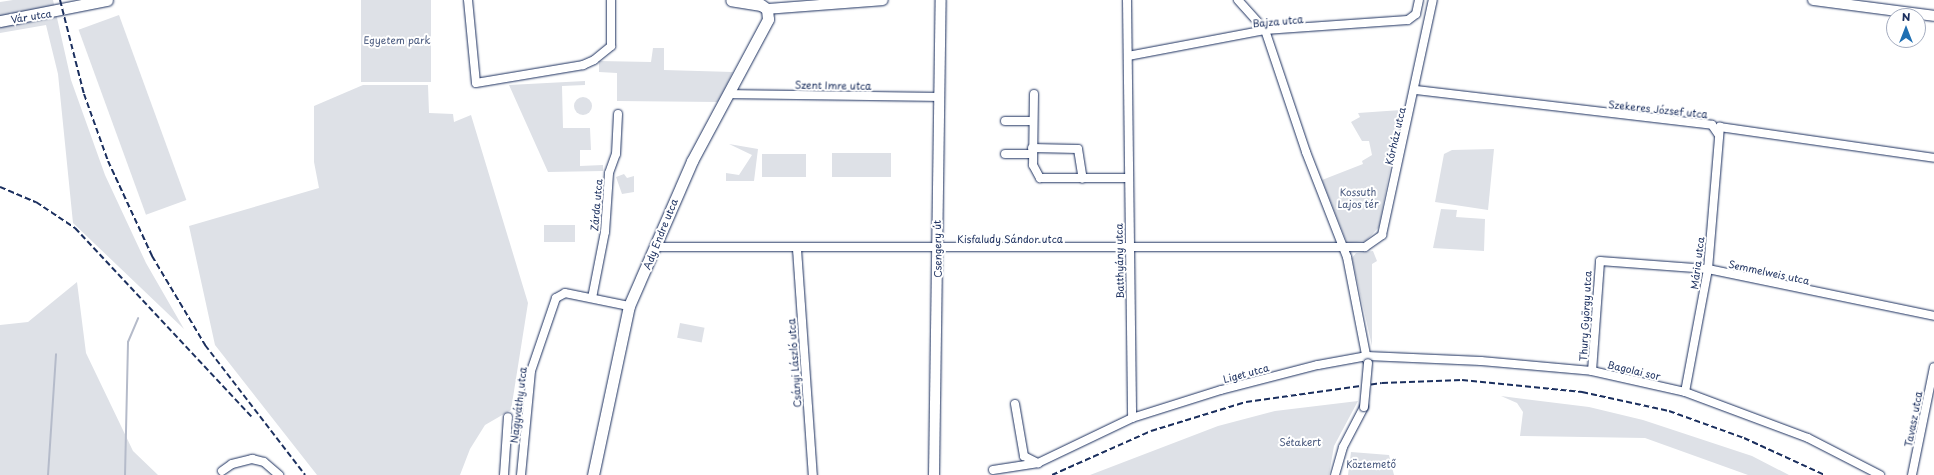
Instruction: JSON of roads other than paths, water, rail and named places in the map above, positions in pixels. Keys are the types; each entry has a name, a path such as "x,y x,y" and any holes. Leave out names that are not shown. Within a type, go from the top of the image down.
{"main road":[{"name":"Vár utca","path":"0,21 62,11 107,0"},
{"path":"731,0 767,8"},
{"name":"Ady Endre utca","path":"593,475 630,306 692,161 768,19 767,8"}],"street":[{"path":"468,0 476,83 583,65 611,46 611,0"},
{"path":"767,8 883,0"},
{"name":"Csengery út","path":"934,475 938,257 935,249 941,0"},
{"name":"Batthyány utca","path":"1127,0 1132,418"},
{"path":"1238,0 1265,30 1306,152 1344,248 1360,309 1367,359 1364,407 1349,435 1335,475"},
{"name":"Bajza utca","path":"1128,56 1265,30 1408,20 1416,14 1419,0"},
{"name":"Kórház utca","path":"1344,248 1369,246 1382,235 1416,90 1433,0"},
{"path":"1813,0 1934,16"},
{"name":"Szekeres József utca","path":"1416,90 1712,125 1718,135"},
{"name":"Szent Imre utca","path":"728,94 938,97"},
{"path":"1034,94 1032,151 1034,170 1040,178 1128,178"},
{"name":"Zárda utca","path":"592,298 605,232 609,173 616,154 618,114"},
{"path":"1005,122 1033,121"},
{"name":"Szekeres József utca","path":"1718,135 1722,127 1934,158"},
{"name":"Mária utca","path":"1685,392 1708,269 1718,135"},
{"path":"1005,154 1078,149 1081,152 1082,179"},
{"name":"Kisfaludy Sándor utca","path":"654,247 797,249 1344,248"},
{"name":"Csányi László utca","path":"797,249 813,475"},
{"name":"Semmelweis utca","path":"1598,262 1708,269 1934,316"},
{"name":"Thury György utca","path":"1592,371 1598,262"},
{"name":"Nagyváthy utca","path":"521,475 531,371 550,310 560,294 592,298"},
{"path":"592,298 630,306"},
{"name":"Liget utca","path":"1132,418 1221,390 1367,359"},
{"name":"Bagolai sor","path":"1367,359 1592,371 1685,392 1808,438 1880,475"},
{"name":"Tavasz utca","path":"1912,475 1934,367"},
{"path":"1015,404 1024,456 1038,463"},
{"name":"Nagyváthy utca","path":"504,475 508,417"},
{"path":"993,470 1038,463 1132,418"},
{"path":"222,471 232,464 252,459 264,462 279,475"}],"waterway":[{"path":"125,475 128,342 138,318"},
{"path":"48,475 56,354"}],"railway":[{"path":"60,0 84,94 108,161 152,256 205,345 305,475"},
{"path":"0,187 36,202 75,228 252,417"},
{"path":"1052,475 1151,431 1246,402 1382,383 1462,380 1582,392 1669,411 1744,438 1825,475"}],"park label":[{"name":"Egyetem park","path":"397,40"},
{"name":"Kossuth Lajos tér","path":"1358,196"},
{"name":"Sétakert","path":"1300,442"},
{"name":"Köztemető","path":"1371,464"}]}
